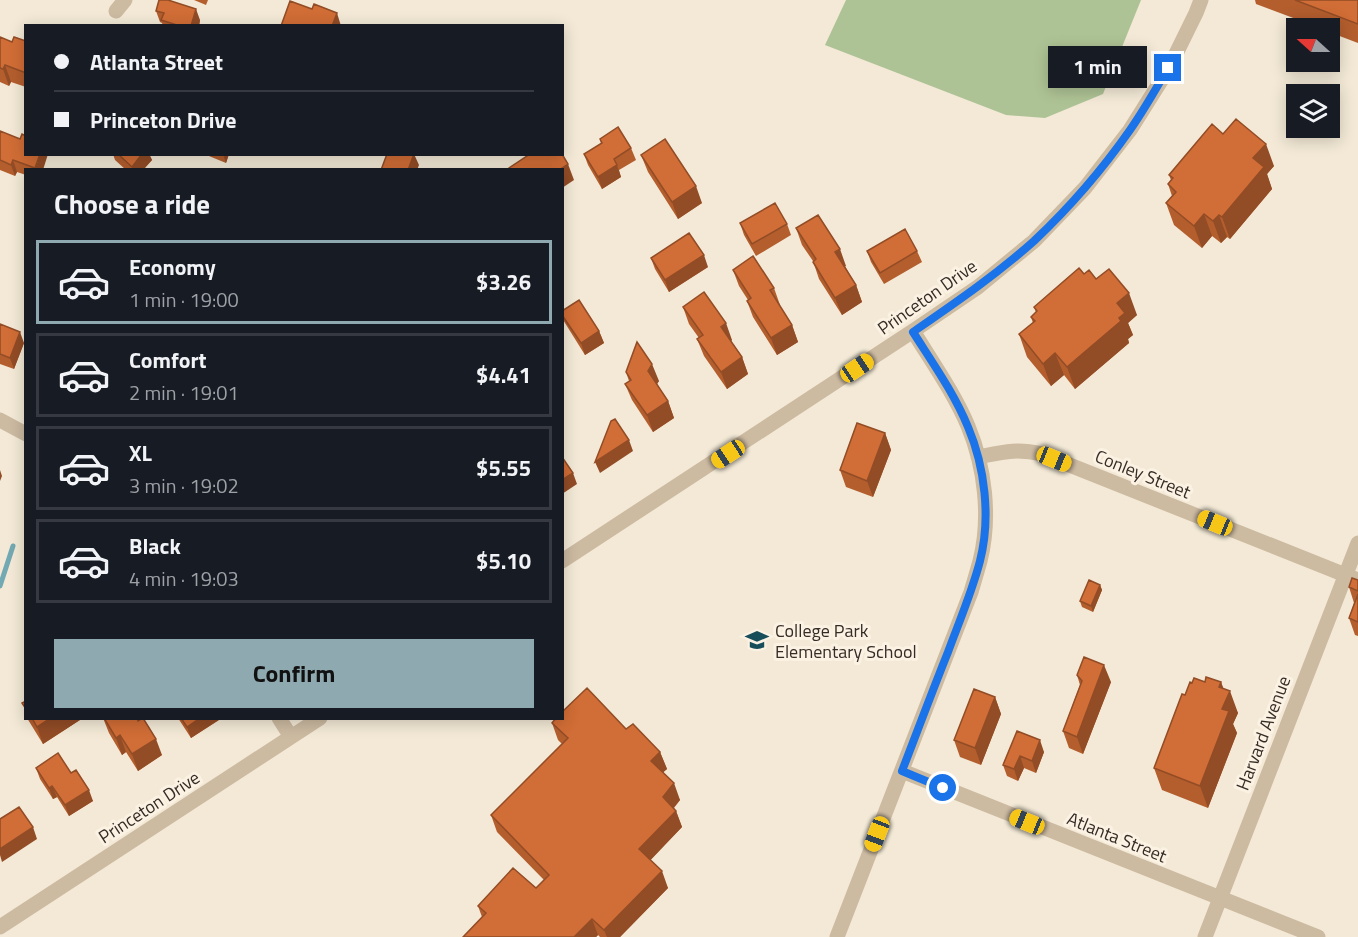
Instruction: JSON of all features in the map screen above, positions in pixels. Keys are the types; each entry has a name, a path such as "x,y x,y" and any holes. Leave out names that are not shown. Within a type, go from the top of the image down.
{"street":[{"name":"Princeton Drive","path":"564,560 913,332 978,287 1034,240 1085,188 1130,130 1168,68 1201,0"},
{"path":"837,937 971,592 980,560 985,527 984,492 978,457 968,426 954,398 913,332"},
{"path":"0,420 24,433"},
{"name":"Conley Street","path":"978,457 1009,450 1025,450 1042,454 1352,577"},
{"name":"Harvard Avenue","path":"1205,937 1352,577 1358,543"},
{"path":"280,720 291,737"},
{"name":"Princeton Drive","path":"0,927 317,720"},
{"name":"Atlanta Street","path":"902,771 1318,937"}],"green space":[{"path":"846,0 1141,0 1103,94 1045,118 1006,115 825,45"}],"building":[{"path":"159,0 168,0 196,9 192,24 174,24 161,20 164,13 156,11"},
{"path":"1295,0 1358,0 1358,24"},
{"path":"290,1 312,9 314,4 337,13 333,24 282,24"},
{"path":"0,37 12,42 14,37 24,40 24,72 5,65 3,69 0,68"},
{"path":"1236,119 1266,144 1253,158 1264,167 1222,217 1219,215 1213,221 1204,214 1194,226 1166,203 1176,192 1168,184 1173,178 1169,175 1212,124 1223,134"},
{"path":"618,127 631,148 614,159 617,165 598,177 584,154 602,143 600,139"},
{"path":"0,131 20,139 22,134 24,135 24,156 39,156 35,168 13,160 11,165 0,160"},
{"path":"665,139 696,186 672,202 641,155"},
{"path":"120,156 140,156 132,167"},
{"path":"386,156 413,156 409,168 382,168"},
{"path":"527,156 563,156 568,164 562,168 509,168"},
{"path":"775,203 787,224 752,244 740,223"},
{"path":"818,215 840,249 835,252 856,285 835,298 813,262 816,259 796,228"},
{"path":"905,229 917,251 880,273 867,251"},
{"path":"689,233 704,255 665,280 651,258"},
{"path":"753,256 774,288 770,290 792,325 771,338 747,301 751,298 733,270"},
{"path":"1079,268 1084,274 1089,270 1096,279 1109,269 1129,293 1117,303 1125,313 1119,318 1121,321 1067,367 1055,353 1043,364 1019,334 1035,321 1031,317 1037,311 1034,307"},
{"path":"704,292 726,323 721,327 742,357 721,372 697,339 703,335 683,307"},
{"path":"579,300 599,331 581,343 564,318 564,310"},
{"path":"0,324 20,332 10,358 0,354"},
{"path":"637,342 652,364 648,371 668,401 647,415 625,384 631,380 626,372"},
{"path":"615,419 629,440 595,462 611,421"},
{"path":"857,423 885,433 867,481 840,470"},
{"path":"564,460 573,473 564,479"},
{"path":"1352,578 1358,580 1358,591 1349,587"},
{"path":"1089,580 1100,585 1091,606 1080,601"},
{"path":"1358,594 1358,622 1349,618"},
{"path":"1084,657 1104,665 1077,737 1063,731 1082,681 1077,675"},
{"path":"1206,677 1221,682 1219,687 1230,691 1222,709 1229,711 1200,786 1154,768 1182,694 1185,695 1194,678 1205,682"},
{"path":"587,688 626,729 633,724 660,752 651,761 674,783 663,797 676,811 639,849 662,871 604,930 592,919 574,937 463,937 486,913 478,906 513,868 536,888 549,875 491,815 568,738 552,723 554,720 564,720 564,710"},
{"path":"974,689 995,697 975,748 954,740"},
{"path":"33,720 48,720 37,727"},
{"path":"105,720 144,720 156,739 132,754 120,735 116,738"},
{"path":"182,720 197,720 187,727"},
{"path":"1017,731 1040,740 1032,761 1020,756 1014,769 1003,765"},
{"path":"58,753 71,773 76,770 89,790 65,805 52,786 49,788 36,768"},
{"path":"19,807 33,827 0,849 0,819"}],"waterway":[{"path":"0,586 13,546"}],"place":[{"name":"College Park Elementary School","path":"757,640"}],"route":[{"path":"943,788 902,771 971,592 980,560 985,527 984,492 978,457 968,426 954,398 913,332 978,287 1034,240 1085,188 1130,130 1168,68"}]}
